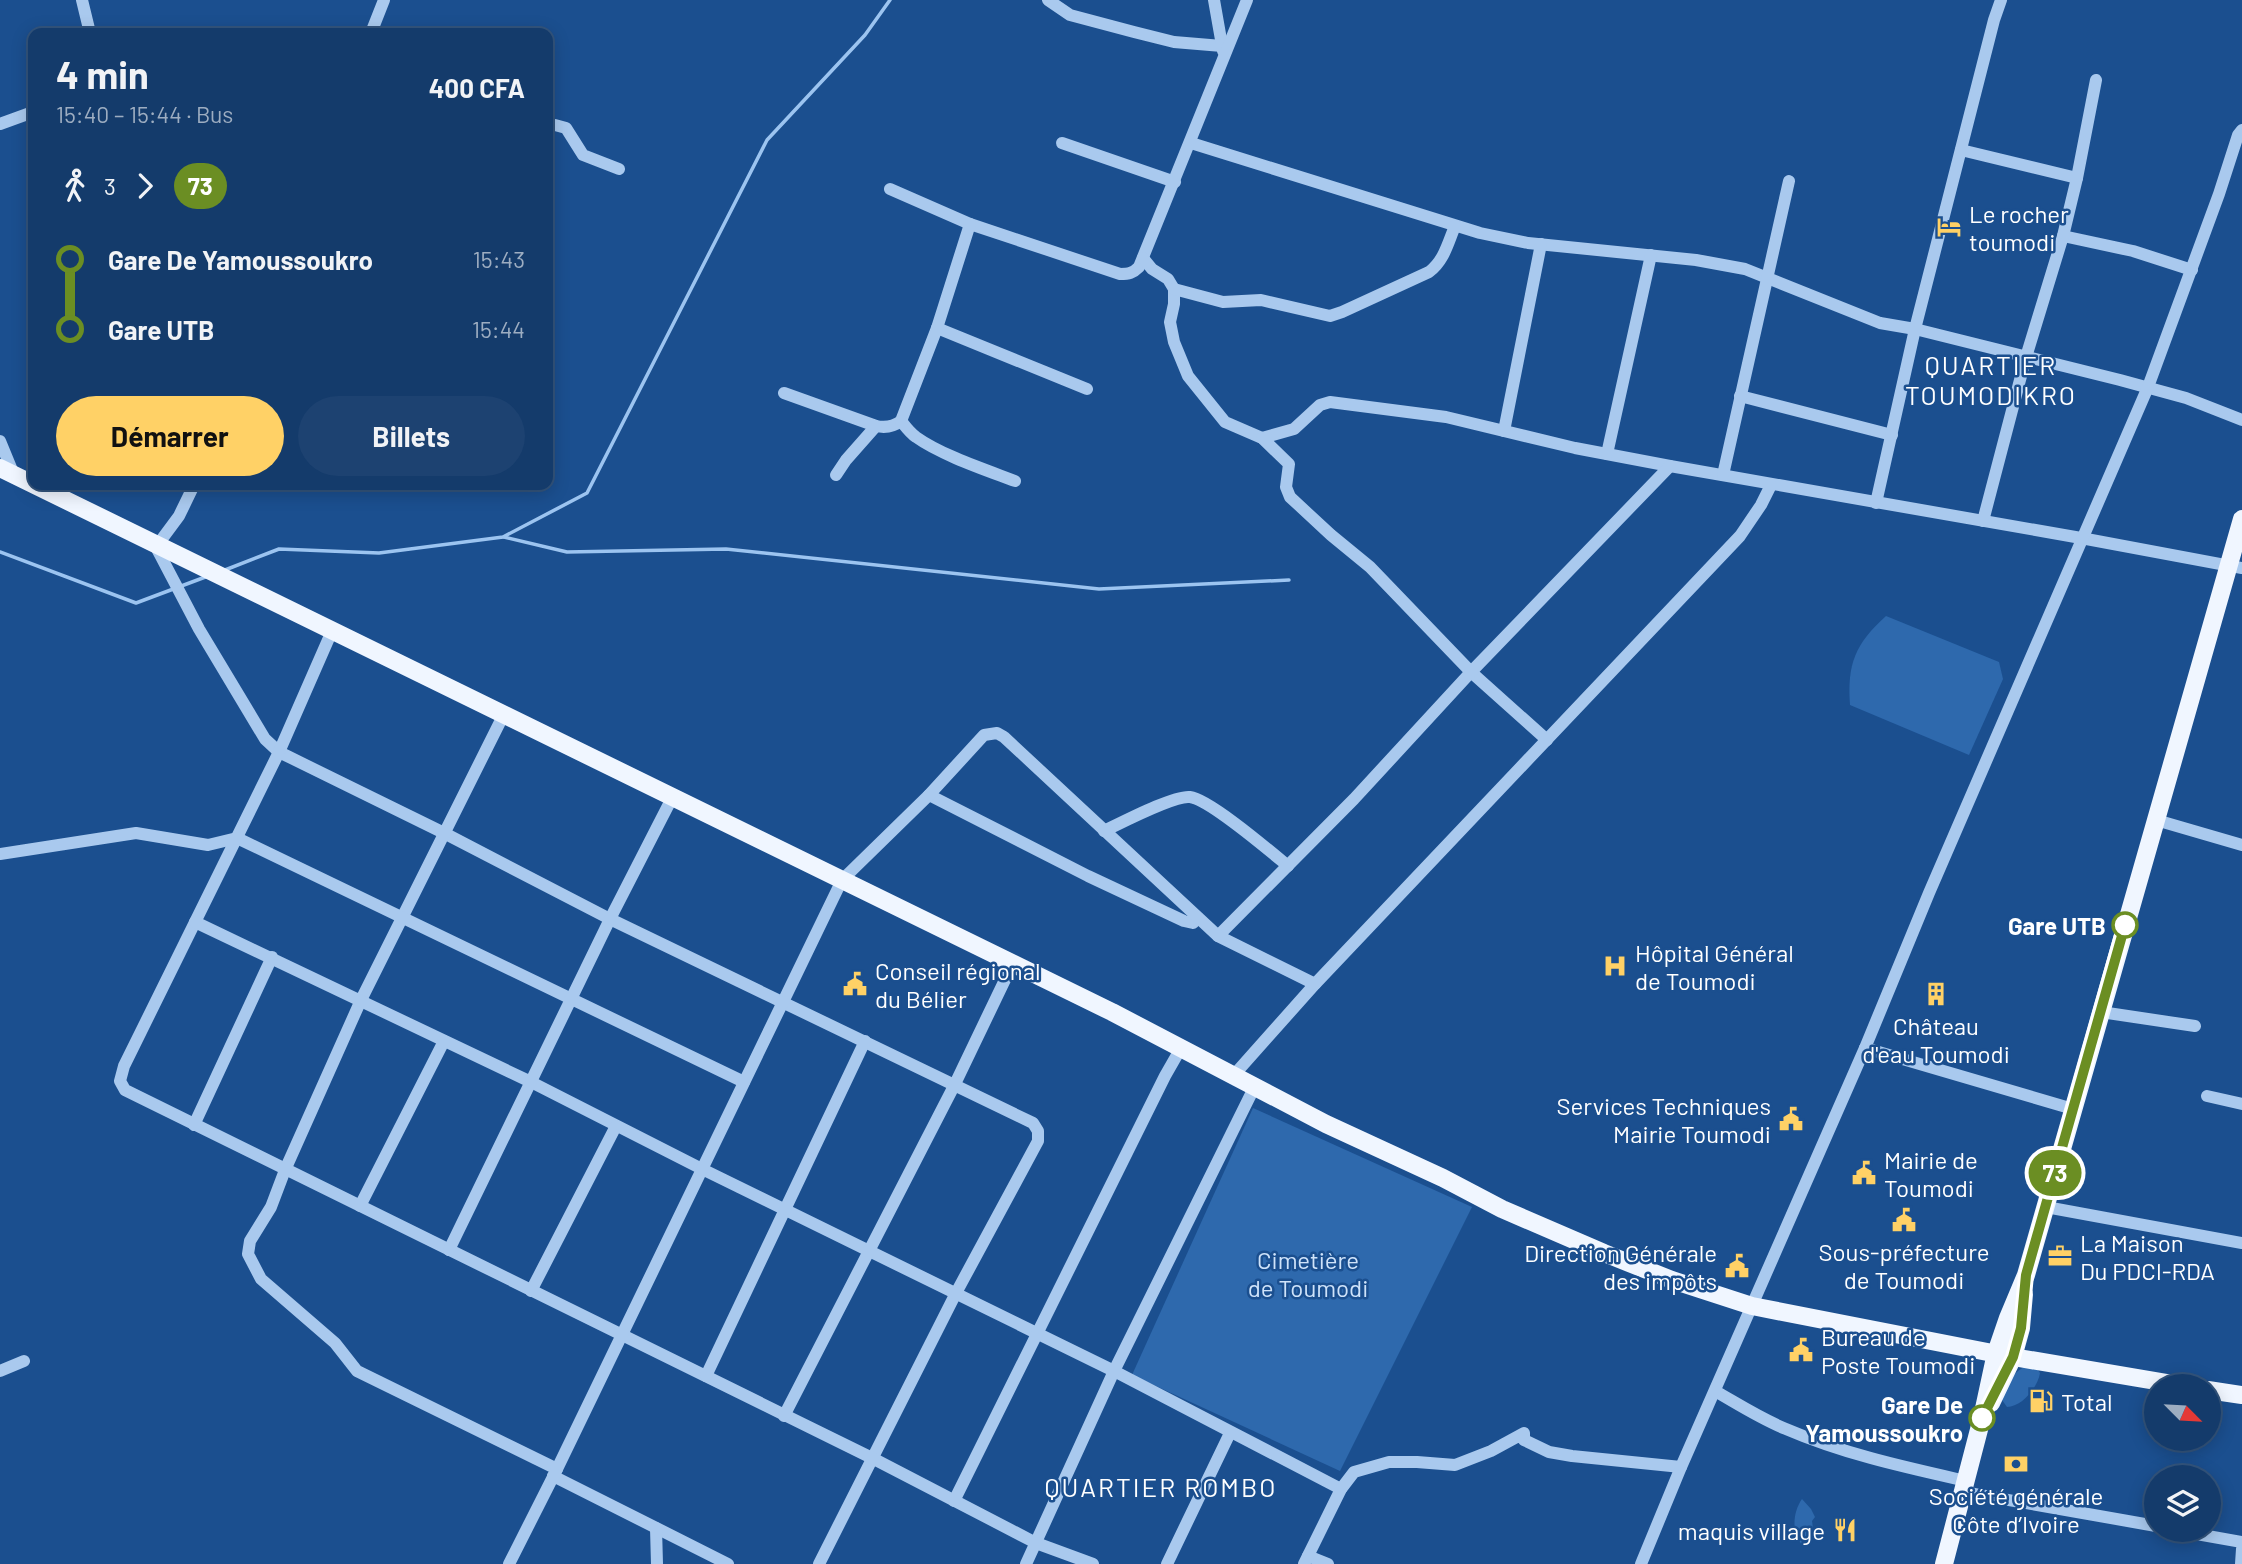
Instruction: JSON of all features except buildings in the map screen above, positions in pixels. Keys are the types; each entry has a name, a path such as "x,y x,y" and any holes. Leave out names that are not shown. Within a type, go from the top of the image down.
{"main road":[{"path":"7,472 28,483"},
{"path":"43,490 1013,963 1234,1075 1254,1088 1538,1226 1672,1280 1752,1306 1823,1322 2144,1379"},
{"path":"1944,1564 1982,1418 2005,1355 2021,1328 2026,1275 2156,820 2235,567 2242,519"},
{"path":"2221,1392 2242,1395"}],"street":[{"path":"82,0 89,28"},
{"path":"373,28 384,0"},
{"path":"1048,0 1070,15 1223,52"},
{"path":"1214,0 1223,52"},
{"path":"890,188 970,224 1120,274 1135,271 1175,182 1223,52 1247,0"},
{"path":"1876,503 1915,329 2001,0"},
{"path":"1983,521 2026,357 2063,236 2096,80"},
{"path":"0,124 28,114"},
{"path":"553,125 566,128 583,155 619,169"},
{"path":"1641,1564 2148,387 2242,130"},
{"path":"1191,143 1455,226 1507,239 1725,264 1769,277 1864,318 2148,387 2212,407 2242,420"},
{"path":"1062,144 1175,182"},
{"path":"1961,150 2077,178"},
{"path":"1723,475 1789,181"},
{"path":"784,393 883,428 901,421 937,328 970,224"},
{"path":"1174,289 1223,302 1261,300 1330,316 1429,272 1443,257 1455,226"},
{"path":"2063,236 2133,251 2192,270"},
{"path":"1504,431 1542,244"},
{"path":"1607,454 1651,255"},
{"path":"1143,258 1152,269 1168,279 1174,289 1170,322 1174,342 1188,376 1225,422 1262,438 1289,464 1286,487 1290,497 1370,566 1471,672 1547,740"},
{"path":"937,328 1087,389"},
{"path":"1740,396 1892,435"},
{"path":"1262,438 1294,429 1321,405 1330,402 1447,417 1670,466 2235,567"},
{"path":"901,421 915,437 928,444 1015,481"},
{"path":"836,475 876,426"},
{"path":"0,441 7,472"},
{"path":"1218,936 1354,799 1471,672 1670,466"},
{"path":"1234,1075 1315,984 1740,536 1771,485"},
{"path":"192,490 179,516 156,547 205,640 265,739 279,752 610,919 1034,1123 1038,1131 1038,1141 956,1293 819,1564"},
{"path":"332,631 279,752 124,1066 120,1081 125,1090 874,1458 1036,1543 1093,1564"},
{"path":"504,714 361,1000 271,1207 247,1250 261,1279 335,1343 357,1371 728,1564"},
{"path":"509,1564 842,880 929,796 984,735 997,733 1004,737 1218,936 1315,984"},
{"path":"929,796 1088,876 1185,921 1193,922 1198,918"},
{"path":"1104,831 1159,806 1189,797 1200,801 1238,826 1289,866"},
{"path":"449,1250 672,798"},
{"path":"2156,820 2242,845"},
{"path":"0,855 135,833 208,845 237,838 744,1082"},
{"path":"195,922 531,1082 1114,1371 1341,1489"},
{"path":"194,1125 272,957"},
{"path":"784,1416 955,1084 1013,963"},
{"path":"2101,1012 2195,1026"},
{"path":"360,1206 444,1041"},
{"path":"706,1376 865,1041"},
{"path":"954,1501 1181,1048"},
{"path":"1865,1048 2073,1109"},
{"path":"1026,1564 1114,1371 1254,1088"},
{"path":"2207,1096 2242,1104"},
{"path":"531,1291 616,1126"},
{"path":"2046,1207 2242,1243"},
{"path":"0,1371 24,1361"},
{"path":"1715,1391 1783,1428 1878,1461 1964,1486 2144,1524"},
{"path":"1167,1564 1230,1433"},
{"path":"1328,1564 1306,1560 1341,1489 1354,1472 1389,1462 1455,1465 1492,1451 1524,1433 1524,1440 1549,1452 1681,1467"},
{"path":"656,1528 657,1564"},
{"path":"2221,1538 2242,1542"},
{"path":"2241,1564 2242,1549"}],"green space":[{"path":"1886,616 1999,662 2003,679 1969,755 1850,705 1850,678 1855,656 1867,636"},
{"name":"Cimetière de Toumodi","path":"1253,1108 1472,1207 1340,1471 1132,1375"},
{"path":"2026,1366 2040,1373 2036,1384 2024,1400 2007,1407 2002,1400 2008,1385 2013,1376"},
{"path":"1802,1499 1815,1517 1812,1521 1812,1535 1805,1547 1797,1537 1794,1525 1796,1511"}],"waterway":[{"path":"225,570 279,549 379,553 503,537 587,493 767,140 865,35 890,0"},
{"path":"504,537 567,552 726,549 1099,589 1289,580"},
{"path":"0,552 136,603 208,576"}],"bus line":[{"name":"73","path":"1982,1418 2013,1357 2021,1328 2026,1275 2125,925"}],"place":[{"name":"Le rocher toumodi","path":"1949,227"},
{"name":"Gare UTB","path":"2125,925"},
{"name":"Hôpital Général de Toumodi","path":"1615,966"},
{"name":"Conseil régional du Bélier","path":"855,984"},
{"name":"Château d'eau Toumodi","path":"1936,994"},
{"name":"Services Techniques Mairie Toumodi","path":"1791,1119"},
{"name":"Mairie de Toumodi","path":"1864,1173"},
{"name":"Sous-préfecture de Toumodi","path":"1904,1220"},
{"name":"La Maison Du PDCI-RDA","path":"2060,1256"},
{"name":"Direction Générale des impôts","path":"1737,1266"},
{"name":"Bureau de Poste Toumodi","path":"1801,1350"},
{"name":"Total","path":"2041,1401"},
{"name":"Gare De Yamoussoukro","path":"1982,1418"},
{"name":"Société générale Côte d’Ivoire","path":"2016,1464"},
{"name":"maquis village","path":"1845,1530"}],"district":[{"name":"QUARTIER TOUMODIKRO","path":"1991,379"},
{"name":"QUARTIER ROMBO","path":"1161,1486"}]}
